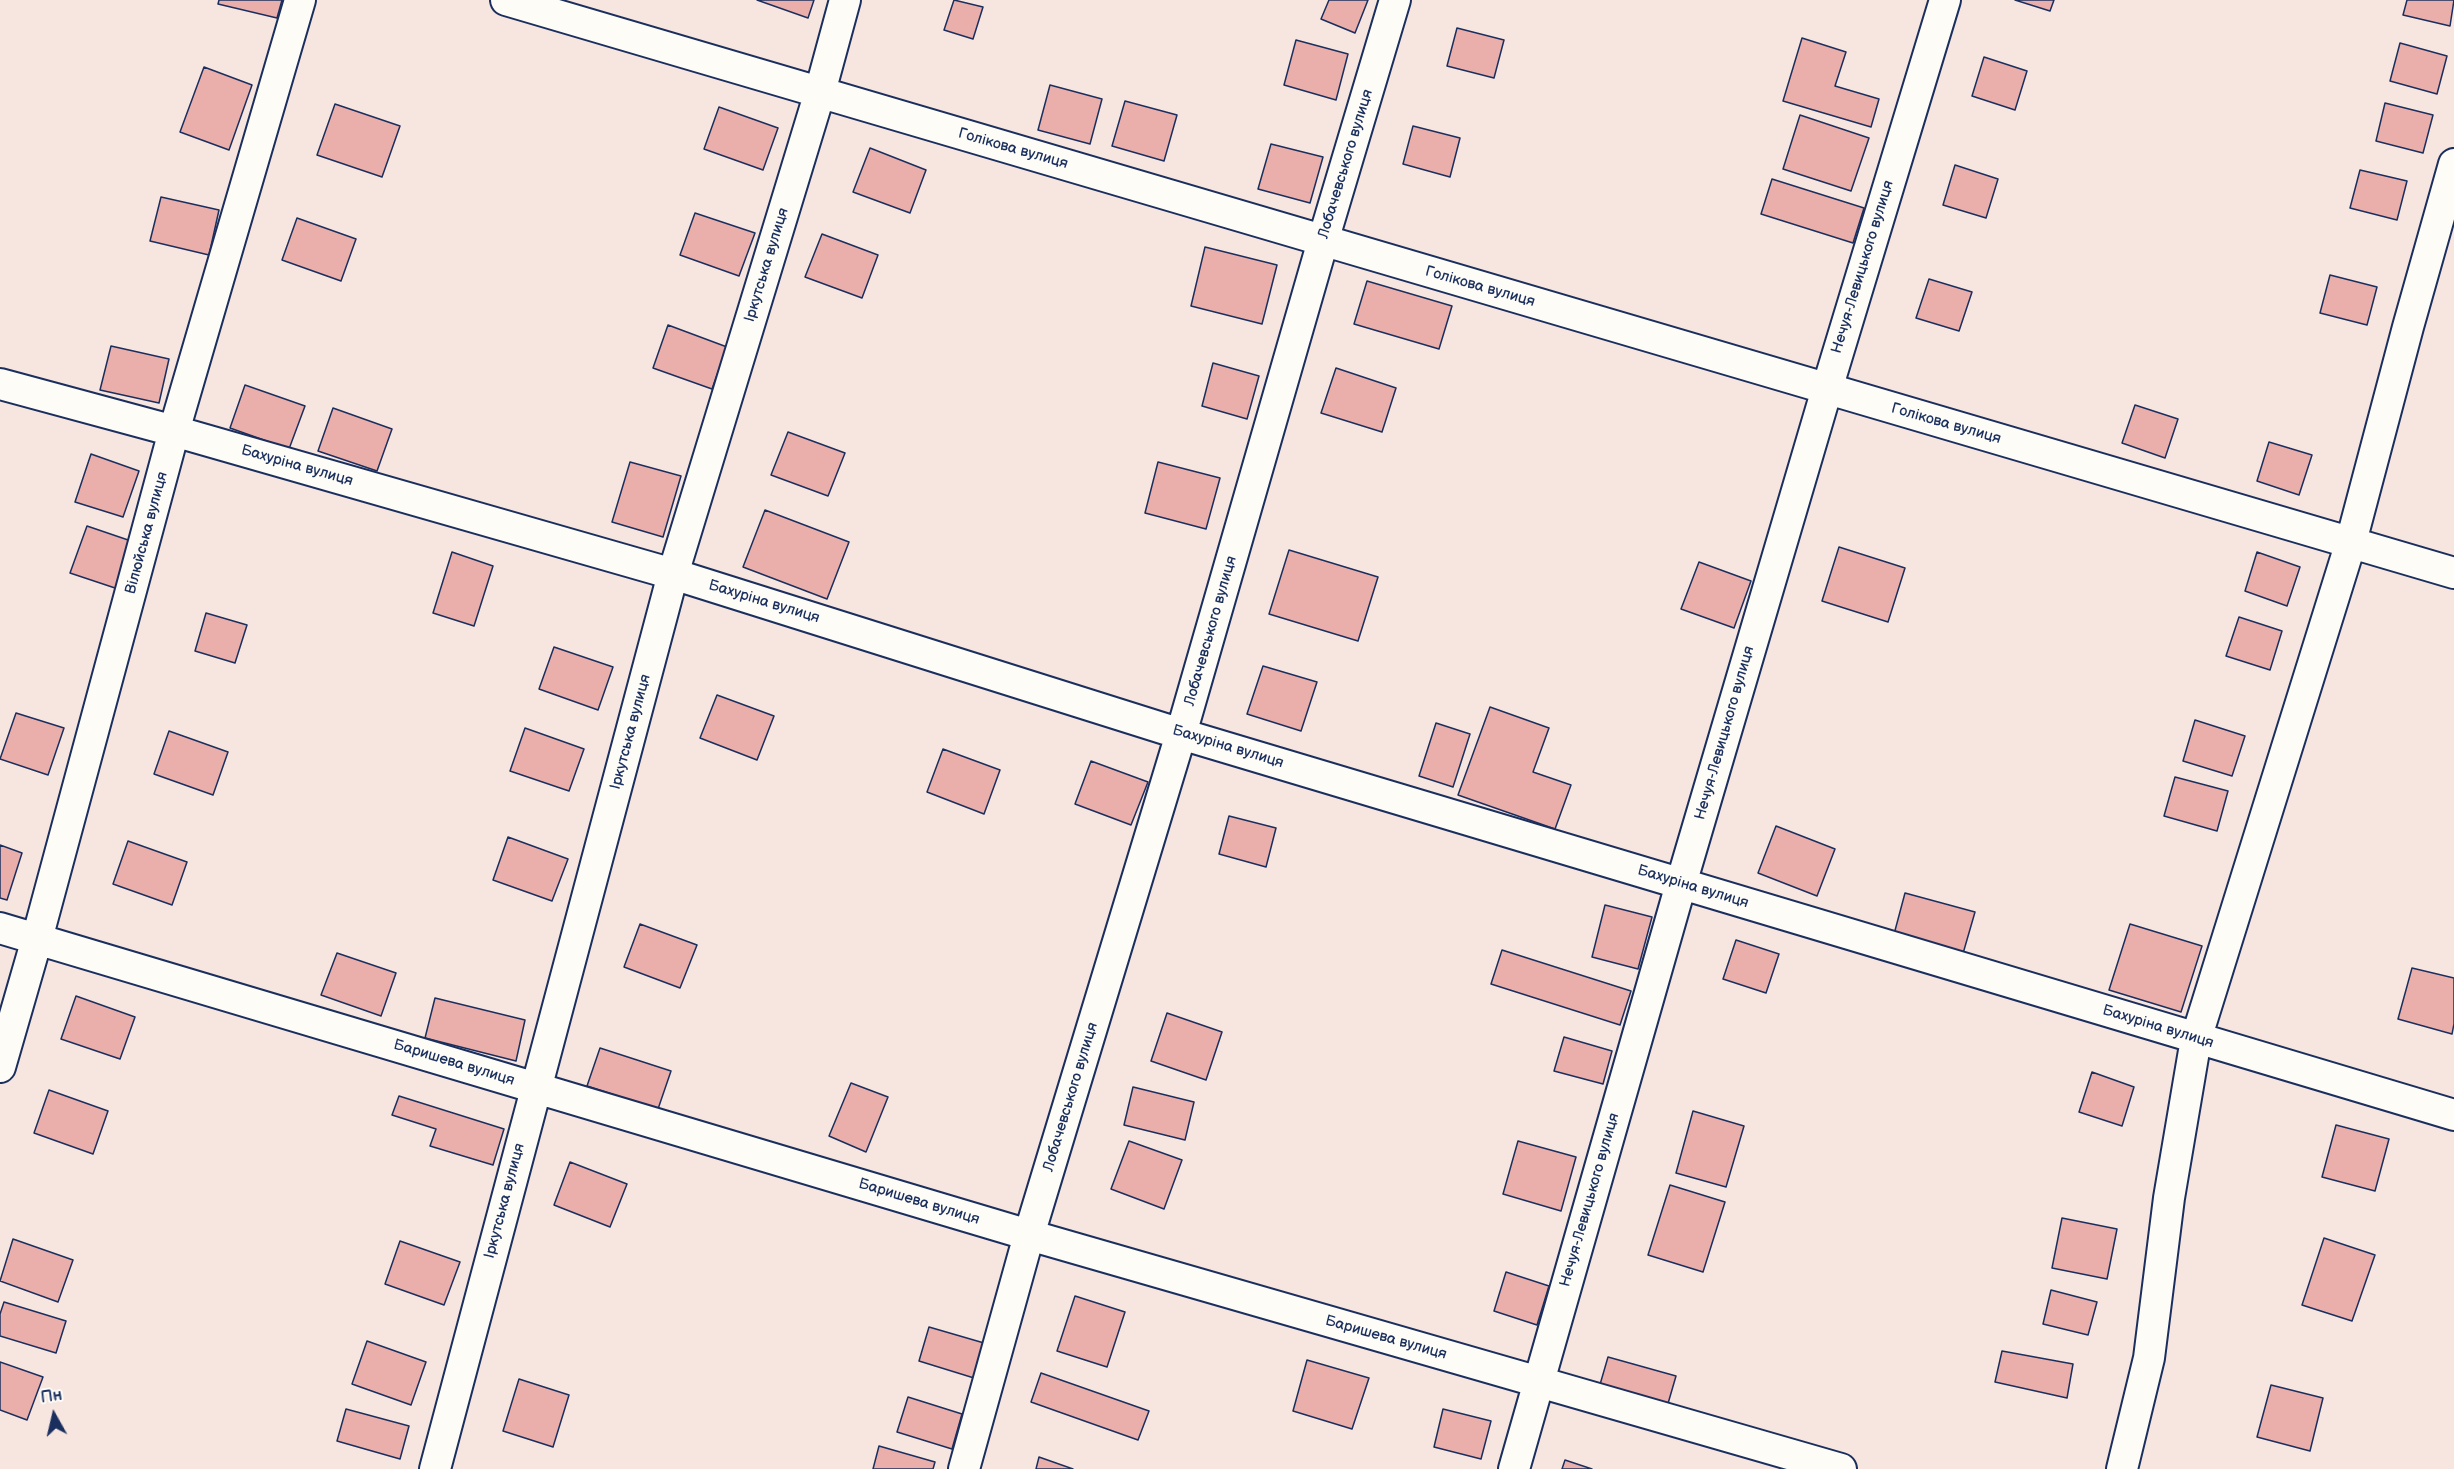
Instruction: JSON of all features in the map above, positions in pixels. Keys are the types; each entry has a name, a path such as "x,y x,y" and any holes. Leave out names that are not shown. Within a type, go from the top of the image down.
{"street":[{"name":"Вілюйська вулиця","path":"0,1067 37,939 174,431 300,0"},
{"name":"Голікова вулиця","path":"506,0 2454,573"},
{"name":"Іркутська вулиця","path":"435,1469 673,574 820,92 845,0"},
{"name":"Лобачевського вулиця","path":"964,1469 1029,1235 1181,734 1323,240 1395,0"},
{"name":"Нечуя-Левицького вулиця","path":"1514,1469 1681,884 1945,0"},
{"path":"2122,1469 2149,1358 2169,1198 2196,1039 2351,542 2454,164"},
{"name":"Бахуріна вулиця","path":"0,384 174,431 673,574 1181,734 2454,1115"},
{"name":"Баришева вулиця","path":"0,928 1029,1235 1841,1469"}],"building":[{"path":"219,0 282,0 277,18 218,4"},
{"path":"757,0 814,0 808,18"},
{"path":"954,0 983,7 973,39 944,30"},
{"path":"1329,0 1368,0 1355,33 1321,19"},
{"path":"2015,0 2054,0 2050,11"},
{"path":"2407,0 2454,0 2450,26 2403,15"},
{"path":"1457,28 1504,40 1494,78 1447,66"},
{"path":"1802,38 1846,52 1835,86 1879,99 1871,127 1783,101"},
{"path":"1296,40 1348,54 1336,100 1284,85"},
{"path":"2400,43 2447,56 2437,94 2390,81"},
{"path":"1984,57 2027,71 2015,110 1972,96"},
{"path":"204,67 252,85 229,150 180,132"},
{"path":"1050,85 1102,99 1090,144 1038,130"},
{"path":"1125,101 1177,115 1164,161 1112,146"},
{"path":"2385,103 2433,115 2423,153 2376,141"},
{"path":"335,104 400,126 382,177 317,155"},
{"path":"719,107 778,128 763,170 704,149"},
{"path":"1800,115 1869,138 1851,191 1783,169"},
{"path":"1413,126 1460,138 1450,177 1403,164"},
{"path":"1271,144 1323,157 1310,203 1258,189"},
{"path":"870,148 926,170 910,213 853,192"},
{"path":"1955,165 1998,179 1986,218 1943,205"},
{"path":"2360,170 2407,181 2397,220 2350,208"},
{"path":"1772,179 1864,208 1853,243 1761,214"},
{"path":"161,197 219,210 209,255 150,241"},
{"path":"695,213 755,233 739,276 680,255"},
{"path":"297,218 356,239 341,281 282,260"},
{"path":"822,234 878,255 862,298 805,277"},
{"path":"1205,247 1277,265 1262,324 1191,306"},
{"path":"2330,275 2377,287 2367,325 2320,313"},
{"path":"1929,279 1972,292 1959,331 1916,318"},
{"path":"1367,281 1452,306 1439,349 1354,324"},
{"path":"668,325 727,347 712,389 653,368"},
{"path":"111,346 169,359 159,403 100,390"},
{"path":"1213,363 1259,376 1247,419 1202,406"},
{"path":"1336,368 1396,388 1382,432 1321,413"},
{"path":"245,385 305,406 289,449 230,428"},
{"path":"2135,405 2178,419 2165,458 2122,443"},
{"path":"333,408 392,429 377,471 318,451"},
{"path":"788,432 845,453 828,496 771,475"},
{"path":"2269,442 2312,455 2299,495 2257,481"},
{"path":"91,454 139,471 123,517 75,502"},
{"path":"630,462 681,476 663,537 612,522"},
{"path":"1158,462 1220,478 1206,529 1145,513"},
{"path":"765,510 849,542 827,599 743,567"},
{"path":"87,526 134,542 118,589 70,573"},
{"path":"1839,547 1905,568 1888,622 1822,601"},
{"path":"1289,550 1378,577 1358,641 1269,614"},
{"path":"452,552 493,566 474,626 433,613"},
{"path":"2257,552 2300,567 2287,606 2245,591"},
{"path":"1699,562 1751,581 1734,628 1681,609"},
{"path":"206,613 247,625 235,663 195,651"},
{"path":"2239,617 2282,631 2270,670 2226,656"},
{"path":"554,647 613,667 598,710 539,689"},
{"path":"1263,666 1317,682 1301,731 1247,714"},
{"path":"717,695 774,716 757,760 700,738"},
{"path":"1490,707 1549,728 1533,772 1571,785 1555,829 1458,795"},
{"path":"16,713 64,728 48,775 0,759"},
{"path":"2195,720 2245,736 2232,776 2183,761"},
{"path":"1436,723 1470,734 1453,787 1419,776"},
{"path":"525,728 584,749 569,791 510,771"},
{"path":"169,731 228,752 213,795 154,774"},
{"path":"943,749 1000,770 984,814 927,792"},
{"path":"1091,761 1148,782 1131,825 1075,804"},
{"path":"2175,777 2228,791 2217,831 2164,816"},
{"path":"1229,816 1276,828 1266,867 1219,854"},
{"path":"1776,826 1835,849 1817,896 1758,873"},
{"path":"508,837 568,859 552,901 493,880"},
{"path":"128,841 187,862 172,905 113,884"},
{"path":"0,845 22,853 7,900 0,898"},
{"path":"1905,893 1975,912 1962,957 1893,938"},
{"path":"1605,905 1652,917 1638,969 1592,957"},
{"path":"640,924 697,945 680,988 624,967"},
{"path":"2130,924 2202,946 2181,1012 2109,990"},
{"path":"1736,940 1779,954 1766,993 1723,979"},
{"path":"1502,950 1631,991 1620,1025 1491,984"},
{"path":"337,953 396,973 381,1016 321,995"},
{"path":"2412,968 2454,978 2452,1034 2398,1019"},
{"path":"76,996 135,1017 120,1059 61,1039"},
{"path":"435,998 525,1020 516,1061 425,1038"},
{"path":"1167,1013 1222,1032 1206,1080 1151,1061"},
{"path":"1564,1037 1612,1051 1603,1084 1554,1071"},
{"path":"600,1048 671,1071 658,1109 587,1086"},
{"path":"2092,1072 2134,1087 2122,1126 2079,1112"},
{"path":"851,1083 888,1097 866,1152 829,1136"},
{"path":"1133,1087 1194,1102 1185,1140 1124,1125"},
{"path":"49,1090 108,1111 93,1154 34,1133"},
{"path":"399,1096 504,1129 493,1165 430,1146 436,1129 392,1115"},
{"path":"1693,1111 1744,1126 1726,1187 1676,1173"},
{"path":"2336,1125 2389,1139 2375,1191 2322,1177"},
{"path":"1129,1141 1182,1160 1164,1209 1111,1189"},
{"path":"1518,1141 1576,1157 1561,1211 1503,1194"},
{"path":"570,1162 627,1184 610,1227 554,1205"},
{"path":"1670,1185 1725,1202 1703,1272 1648,1255"},
{"path":"2062,1218 2117,1229 2107,1279 2052,1268"},
{"path":"2324,1238 2375,1255 2352,1321 2302,1305"},
{"path":"13,1239 73,1260 58,1302 0,1281"},
{"path":"400,1241 460,1262 444,1305 385,1284"},
{"path":"1506,1272 1549,1286 1537,1325 1494,1311"},
{"path":"2051,1290 2097,1302 2088,1335 2043,1324"},
{"path":"1075,1296 1125,1312 1107,1367 1057,1351"},
{"path":"4,1302 66,1321 56,1353 0,1336 0,1314"},
{"path":"929,1327 984,1343 974,1378 919,1361"},
{"path":"367,1341 426,1362 411,1405 352,1384"},
{"path":"2002,1351 2073,1364 2067,1398 1995,1382"},
{"path":"1608,1357 1676,1376 1667,1407 1599,1388"},
{"path":"1307,1360 1369,1378 1352,1429 1293,1411"},
{"path":"0,1362 43,1377 27,1420 0,1410"},
{"path":"1041,1373 1149,1411 1138,1440 1031,1402"},
{"path":"519,1379 569,1395 553,1447 503,1431"},
{"path":"2271,1385 2323,1398 2310,1451 2257,1437"},
{"path":"908,1397 962,1414 952,1449 897,1432"},
{"path":"346,1409 409,1426 400,1459 337,1441"},
{"path":"1443,1409 1491,1421 1481,1459 1434,1447"},
{"path":"879,1446 935,1462 933,1469 873,1469"},
{"path":"1039,1457 1073,1469 1036,1469"},
{"path":"1565,1460 1592,1469 1562,1469"}]}
